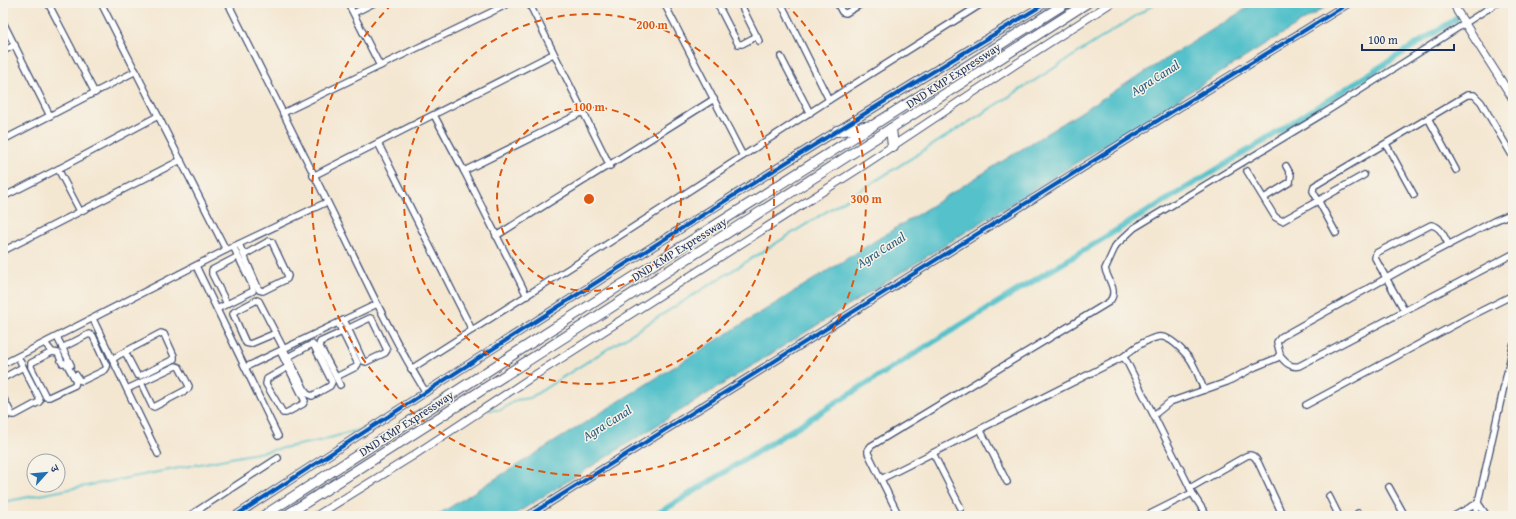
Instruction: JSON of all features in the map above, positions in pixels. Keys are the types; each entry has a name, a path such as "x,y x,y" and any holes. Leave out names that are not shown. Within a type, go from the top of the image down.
{"highway":[{"name":"DND KMP Expressway","path":"263,516 621,285 1066,3"},
{"name":"DND KMP Expressway","path":"285,516 1087,3"},
{"path":"837,131 872,126"},
{"path":"891,129 893,146"}],"street":[{"path":"48,3 95,93"},
{"path":"102,3 226,250"},
{"path":"228,3 313,176 328,202 377,304 411,369 425,392"},
{"path":"348,3 380,66"},
{"path":"354,13 374,3"},
{"path":"283,113 510,3"},
{"path":"529,3 553,54 584,112 610,166"},
{"path":"664,3 743,156"},
{"path":"717,3 738,44 742,44 758,38 740,3"},
{"path":"781,3 829,100"},
{"path":"837,3 842,12 846,13 863,3"},
{"path":"411,369 527,296 829,100 983,3"},
{"path":"235,516 425,392 837,131 1046,3"},
{"path":"316,516 411,457 535,374 893,146 1111,3"},
{"path":"528,516 1173,111 1349,3"},
{"path":"1454,3 1464,22 1513,99"},
{"path":"899,516 868,453 871,446 1111,299 1113,296 1113,289 1105,269 1116,245 1130,231 1327,111 1464,22 1496,3"},
{"path":"3,22 50,116"},
{"path":"3,51 15,45"},
{"path":"313,176 553,54"},
{"path":"781,57 810,113"},
{"path":"3,140 136,71"},
{"path":"1336,233 1313,191 1314,186 1463,97 1474,95 1481,102 1513,157"},
{"path":"496,236 610,166 714,99"},
{"path":"464,171 584,112"},
{"path":"434,115 527,296"},
{"path":"3,196 58,169 158,116"},
{"path":"1428,118 1456,170"},
{"path":"378,143 472,330"},
{"path":"1386,144 1414,195"},
{"path":"3,250 181,160"},
{"path":"1264,198 1290,182 1291,175 1286,166"},
{"path":"58,169 80,211"},
{"path":"1247,171 1275,217 1282,221 1319,202 1364,175"},
{"path":"3,364 94,319 233,246 328,202"},
{"path":"1513,213 1494,221 1449,245 1279,339 1277,343 1280,356 1289,365 1295,367 1299,366 1513,254"},
{"path":"1404,310 1375,258 1376,253 1431,225 1440,229 1449,245"},
{"path":"239,244 244,255 260,290 263,291 287,279 288,276 272,242 269,241 244,255"},
{"path":"217,309 253,291 253,287 237,257 233,246"},
{"path":"227,304 212,274 212,270 237,257"},
{"path":"196,266 278,436"},
{"path":"1306,405 1513,295"},
{"path":"276,333 250,344 246,342 233,314 234,312 257,300 259,301 276,333 288,367 305,401 304,404 283,413 266,384 267,379 288,367"},
{"path":"246,367 377,304"},
{"path":"338,323 344,330 363,361 366,362 385,353 387,350 372,319 370,318 344,330 320,342 319,345 340,385"},
{"path":"94,319 158,454"},
{"path":"336,377 356,367 358,364 344,330 344,320"},
{"path":"113,359 125,352 161,333 164,334 174,359 140,376 137,375 125,352"},
{"path":"57,337 62,348 79,380 82,381 107,368 91,335 89,334 62,348"},
{"path":"881,479 1123,358 1139,344 1159,337 1168,339 1190,359 1204,390"},
{"path":"45,343 52,352 58,353 62,362 66,363 76,382 75,385 46,397 31,366 31,363 52,352"},
{"path":"282,350 288,357 307,394 312,396 330,386 332,382 312,344 288,357"},
{"path":"1476,516 1513,346"},
{"path":"1154,415 1170,402 1227,382 1280,356"},
{"path":"3,397 12,415 15,416 40,400 18,357"},
{"path":"1123,358 1127,362 1191,490 1207,516"},
{"path":"127,389 176,366 179,367 189,386 188,389 154,407 152,406 141,383"},
{"path":"3,378 23,367"},
{"path":"3,408 7,416 3,420"},
{"path":"980,429 1008,482"},
{"path":"933,453 961,508"},
{"path":"1146,516 1246,456 1251,455 1254,455 1258,462 1283,516"},
{"path":"189,516 278,458"},
{"path":"1389,487 1405,516"},
{"path":"1329,496 1339,516"},
{"path":"1454,516 1478,503"},
{"path":"1478,503 1487,516"}],"water":[{"name":"Agra Canal","path":"1255,3 1332,3 512,516 436,516"}],"waterway":[{"path":"489,410 501,410 516,400 530,398 1000,103 1156,3"},
{"path":"654,516 951,331 1270,137 1456,19"},
{"path":"3,502 319,441 362,429"}],"cycle path":[{"path":"235,516 638,256 841,128 1046,3"},
{"path":"528,516 1173,111 1349,3"}]}
